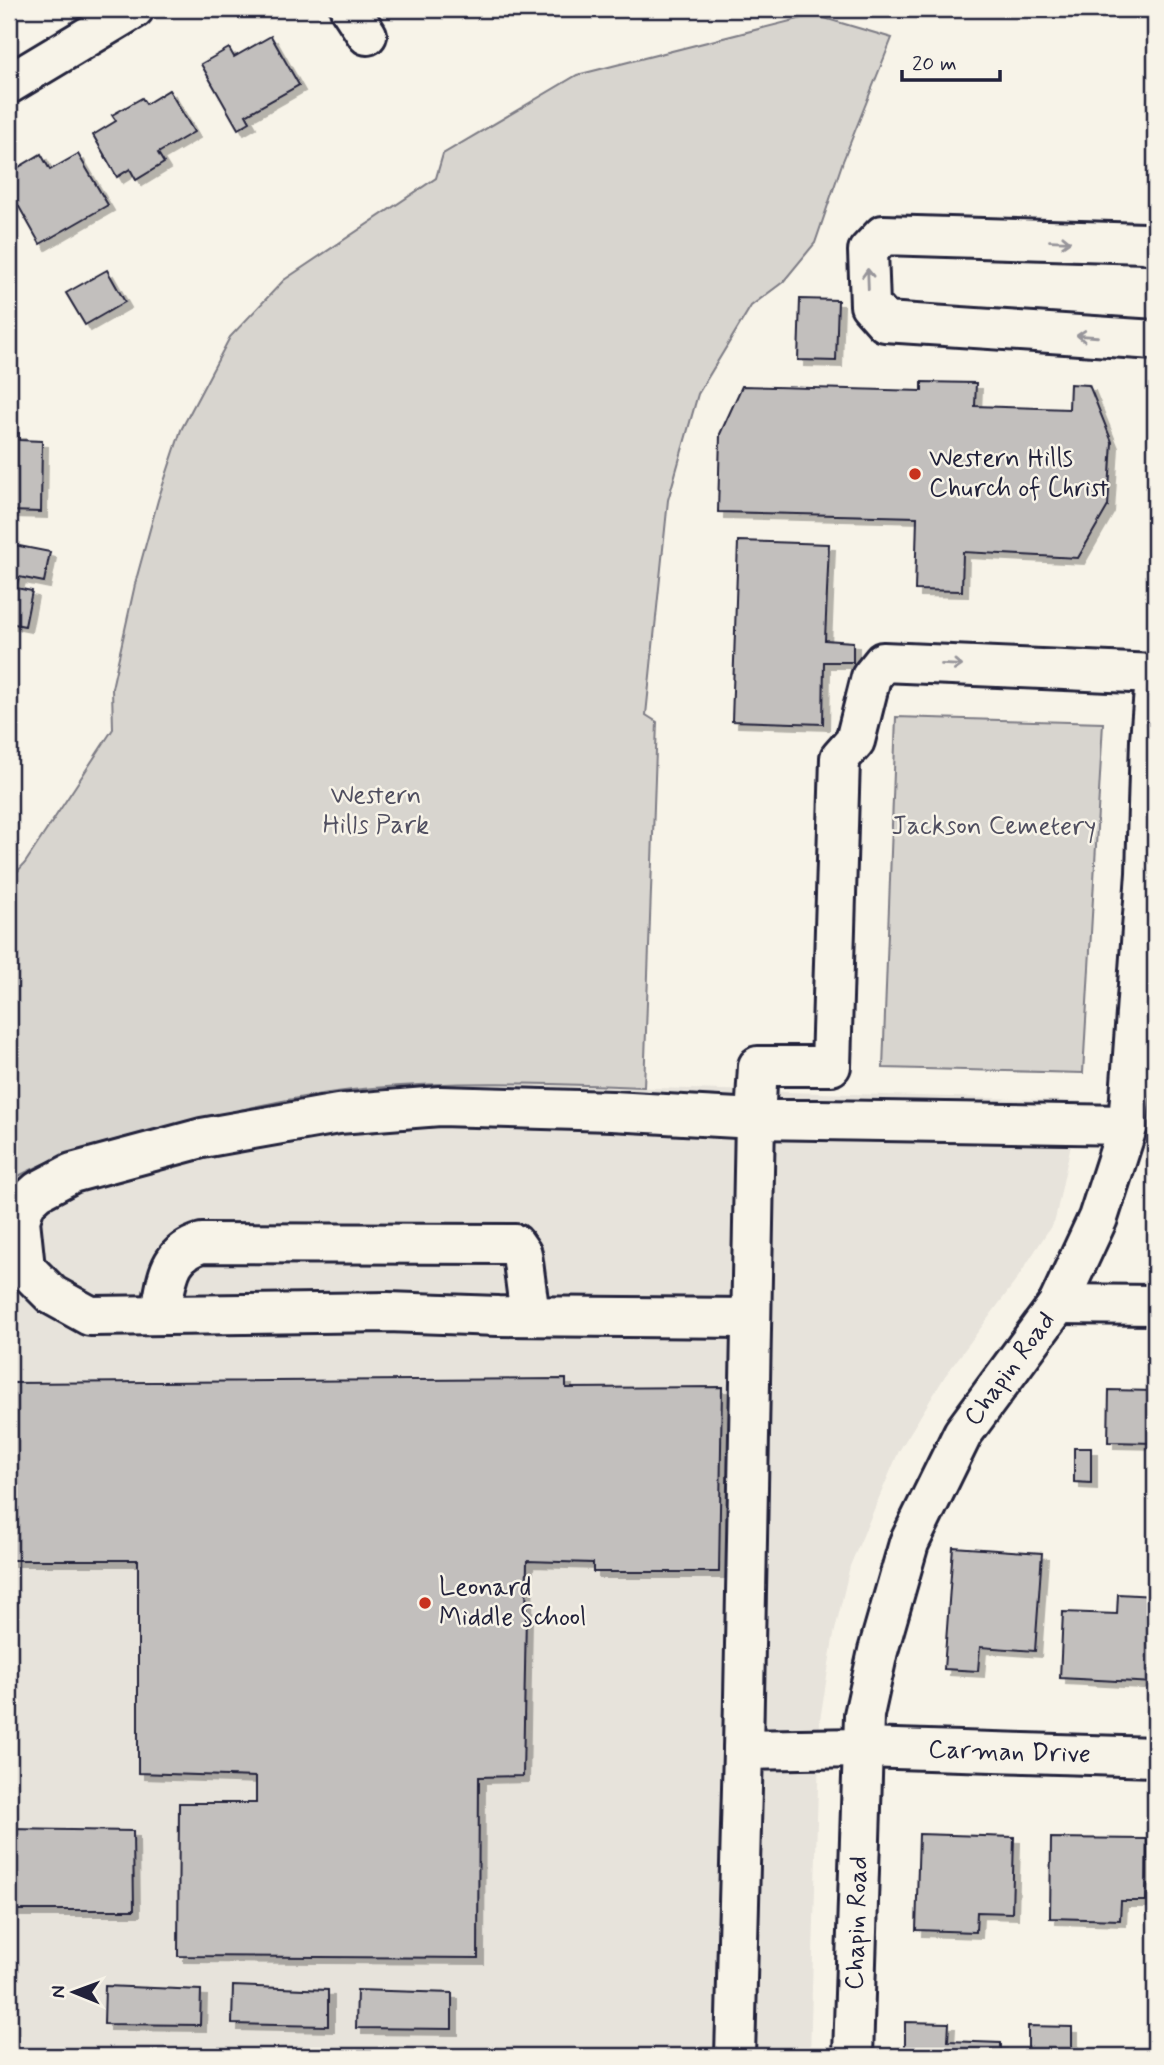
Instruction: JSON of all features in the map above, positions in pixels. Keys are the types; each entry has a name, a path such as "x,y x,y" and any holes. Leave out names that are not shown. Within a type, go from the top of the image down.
{"street":[{"path":"9,85 134,9"},
{"path":"1155,246 1145,243 883,235 868,251 868,282 870,305 885,322 1155,340"},
{"path":"735,2056 758,1066 831,1066 840,758 855,741 870,677 883,662 1155,676"},
{"name":"Chapin Road","path":"853,2056 864,1715 878,1651 909,1543 963,1433 1058,1304 1097,1218 1128,1125 1150,873 1150,740 1155,676"},
{"path":"751,1318 388,1312 90,1316 52,1295 25,1268 20,1220 26,1202 37,1191 72,1173 202,1138 338,1114 440,1106 755,1119 1128,1125"},
{"path":"160,1315 174,1259 187,1248 202,1243 516,1244 522,1254 530,1316"},
{"path":"1058,1304 1155,1305"},
{"name":"Carman Drive","path":"743,1750 863,1748 1155,1757"}],"shaded area":[{"name":"Leonard Middle School","path":"489,1083 1080,1101 1055,1220 1015,1282 945,1376 899,1451 850,1566 833,1639 820,1720 810,2056 9,2056 9,1181 36,1166 116,1138 295,1097 372,1088"}],"green space":[{"name":"Western Hills Park","path":"814,15 892,38 843,161 815,243 783,282 751,306 698,394 668,500 646,715 657,722 644,1087 441,1084 325,1093 117,1140 72,1153 9,1181 9,881 25,863 113,729 112,688 136,580 158,500 181,430 230,337 284,280 436,178 443,154 577,75"},
{"name":"Jackson Cemetery","path":"896,717 1103,723 1083,1073 883,1068"}],"building":[{"path":"271,36 299,85 246,115 250,122 238,129 201,64 229,48 234,57"},
{"path":"169,90 194,132 158,153 164,163 136,180 130,169 117,177 93,135 116,121 112,115 142,98 146,104"},
{"path":"41,154 50,170 78,154 108,205 40,244 9,189 9,173"},
{"path":"107,270 125,302 85,325 66,293"},
{"path":"800,299 838,300 836,361 798,360"},
{"name":"Western Hills Church of Christ","path":"922,382 976,383 975,406 1069,409 1070,384 1089,385 1112,442 1108,506 1078,558 963,552 962,591 915,590 917,517 718,512 720,434 742,386 922,391"},
{"path":"9,433 19,433 19,440 42,441 41,512 9,511"},
{"path":"738,541 829,544 825,640 853,642 853,662 824,662 823,724 732,721"},
{"path":"9,544 50,552 44,582 19,577 16,588 32,591 25,626 9,623"},
{"path":"566,1379 566,1388 722,1387 719,1572 593,1572 593,1563 527,1561 523,1776 479,1777 478,1958 178,1956 179,1803 256,1803 256,1777 138,1773 138,1560 9,1560 9,1383"},
{"path":"1109,1390 1155,1391 1155,1443 1108,1442"},
{"path":"1074,1448 1091,1448 1091,1483 1074,1482"},
{"path":"953,1547 1042,1553 1035,1651 980,1647 978,1671 944,1669"},
{"path":"1118,1594 1155,1596 1155,1683 1060,1678 1063,1612 1117,1614"},
{"path":"9,1829 133,1831 134,1910 9,1910"},
{"path":"919,1834 1014,1837 1012,1913 977,1912 976,1932 916,1930"},
{"path":"1051,1838 1147,1839 1146,1901 1121,1901 1120,1920 1050,1918"},
{"path":"105,1986 201,1990 200,2025 104,2024"},
{"path":"233,1986 328,1990 328,2026 232,2024"},
{"path":"357,1990 452,1993 452,2029 356,2028"},
{"path":"905,2022 949,2023 948,2041 1001,2043 1001,2056 905,2056"},
{"path":"1028,2026 1072,2027 1072,2056 1028,2056"}],"place":[{"name":"Western Hills Church of Christ","path":"915,474"},
{"name":"Leonard Middle School","path":"425,1603"}]}
